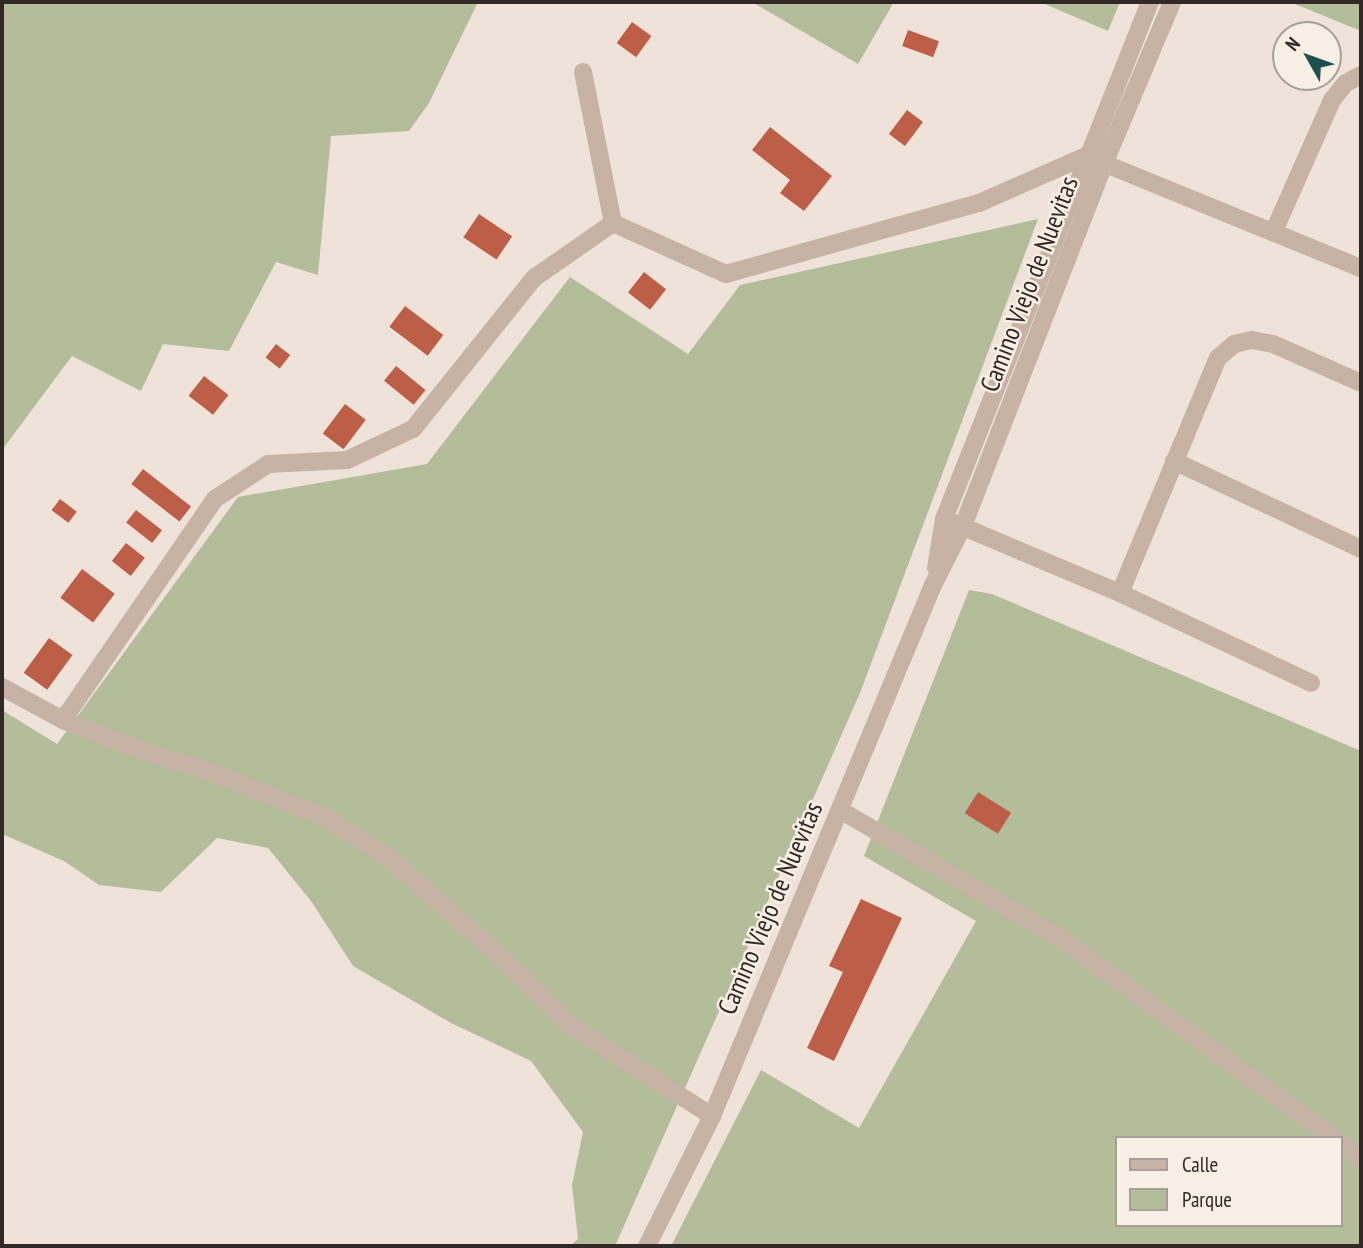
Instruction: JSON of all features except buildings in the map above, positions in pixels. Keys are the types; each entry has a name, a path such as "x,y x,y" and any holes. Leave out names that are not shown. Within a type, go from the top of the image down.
{"street":[{"name":"Camino Viejo de Nuevitas","path":"933,585 944,519 1086,156 1150,2"},
{"name":"Camino Viejo de Nuevitas","path":"647,1246 712,1116 933,585 963,526 1104,164 1172,2"},
{"path":"583,72 612,223"},
{"path":"1274,231 1332,100 1346,83 1361,75"},
{"path":"612,223 726,274 979,203 1086,156 1361,268"},
{"path":"64,720 215,499 268,464 347,460 412,429 534,278 612,223"},
{"path":"1119,593 1218,358 1234,344 1252,340 1273,344 1361,383"},
{"path":"1174,461 1361,549"},
{"path":"944,519 1119,593 1311,683"},
{"path":"2,687 64,720 151,754 208,771 326,818 390,859 500,956 570,1025 712,1116"},
{"path":"840,810 1060,938 1330,1136"},
{"path":"1342,1145 1361,1159"}],"green space":[{"path":"2,2 478,2 429,103 409,131 331,136 318,275 276,262 229,351 163,344 141,391 72,356 2,450"},
{"path":"752,2 894,2 858,64"},
{"path":"1040,2 1120,2 1108,31"},
{"path":"1290,2 1361,2 1361,31"},
{"path":"1038,219 860,693 615,1246 570,1246 578,1239 572,1185 583,1132 531,1061 451,1023 353,966 311,901 268,848 217,838 161,892 99,885 64,861 2,834 2,710 57,744 238,497 427,464 570,277 688,354 740,285"},
{"path":"969,590 992,594 1361,751 1361,1246 671,1246 761,1070 859,1128 976,921 864,856"}]}
